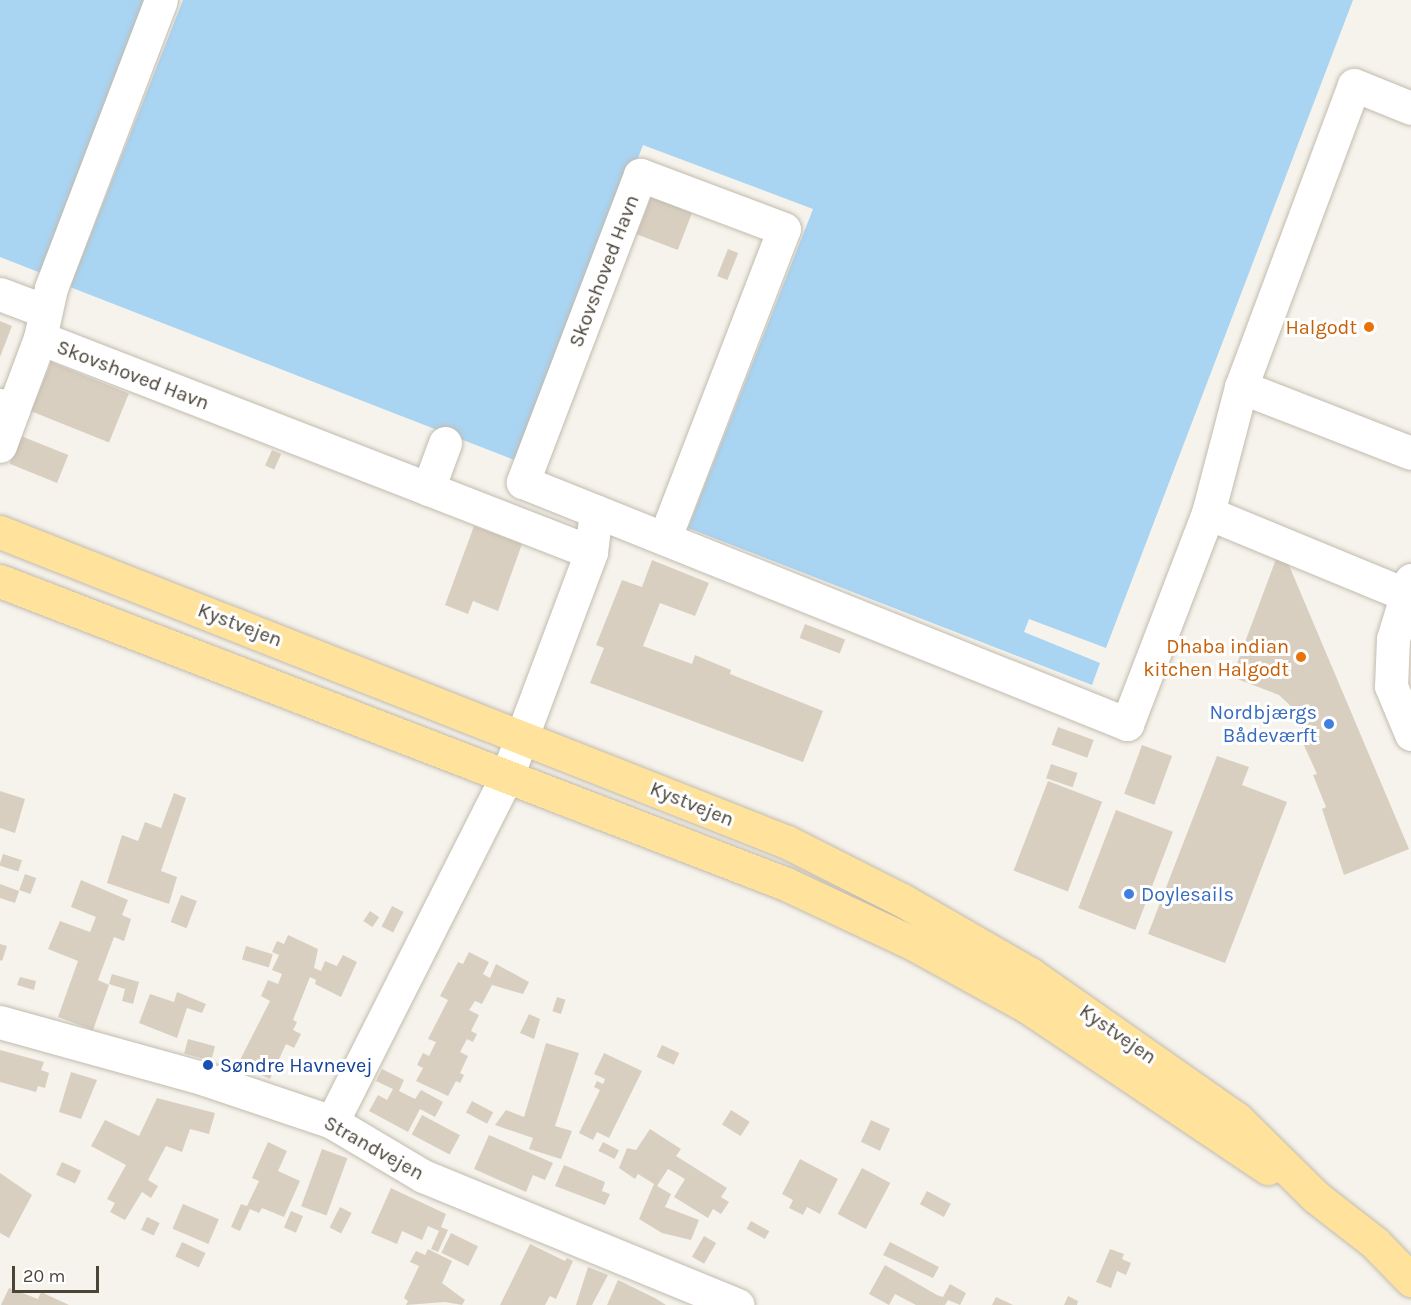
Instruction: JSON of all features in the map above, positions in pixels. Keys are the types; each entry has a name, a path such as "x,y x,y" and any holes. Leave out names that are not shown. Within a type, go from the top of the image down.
{"main road":[{"name":"Kystvejen","path":"0,532 787,842 902,900 1030,974 1236,1118 1316,1197"},
{"name":"Kystvejen","path":"0,581 786,884 914,944 1055,1025 1129,1071 1225,1141 1316,1197 1375,1243 1411,1280"}],"street":[{"name":"Skovshoved Havn","path":"0,446 7,408 42,325 161,0"},
{"path":"332,1122 507,776 591,552 596,511 1127,724 1208,513 1241,387 1354,85 1411,108"},
{"name":"Skovshoved Havn","path":"596,511 523,482 640,175 784,229 665,537"},
{"name":"Skovshoved Havn","path":"0,294 42,325 428,489 591,552"},
{"path":"1241,387 1411,453"},
{"path":"428,489 445,443"},
{"path":"1208,513 1408,587 1393,639 1391,686 1411,734"},
{"name":"Strandvejen","path":"0,1022 205,1079 332,1122 423,1176 738,1305"}],"water":[{"path":"0,0 148,0 41,273 0,257"},
{"path":"183,0 1353,0 1106,648 1029,619 1024,632 1100,663 1092,685 688,528 813,209 643,145 522,463 70,287"}],"building":[{"path":"651,197 692,213 678,250 637,234"},
{"path":"728,249 738,253 727,280 717,276"},
{"path":"0,321 12,326 0,357"},
{"path":"51,362 129,393 109,443 31,411"},
{"path":"21,436 68,455 57,483 10,464"},
{"path":"272,450 281,454 274,470 265,466"},
{"path":"474,526 522,544 498,611 473,601 468,614 445,605"},
{"name":"Nordbjærgs Bådeværft","path":"1276,559 1288,563 1409,849 1344,875 1322,809 1326,807 1313,775 1317,774 1302,741 1307,739 1295,710 1279,695 1232,677"},
{"path":"652,560 709,583 695,616 660,603 643,646 692,664 695,655 731,670 730,674 823,711 803,762 590,683 604,648 596,645 622,580 642,587"},
{"path":"805,624 845,639 840,653 800,638"},
{"path":"1058,727 1094,740 1087,758 1052,745"},
{"path":"1142,745 1172,756 1154,805 1124,794"},
{"path":"1217,756 1249,767 1242,785 1287,802 1225,963 1148,934"},
{"path":"1051,764 1077,773 1073,787 1046,778"},
{"path":"1048,781 1102,802 1068,891 1014,871"},
{"path":"0,791 25,799 15,833 0,828"},
{"path":"174,793 186,798 161,871 177,877 169,904 107,883 122,835 138,841 145,822 161,828"},
{"path":"1116,810 1173,832 1135,930 1078,908"},
{"path":"3,854 22,860 18,872 0,866"},
{"path":"25,874 36,878 30,894 19,890"},
{"path":"81,880 128,900 122,915 131,919 124,941 114,937 98,980 109,985 93,1030 58,1017 78,961 48,949 60,921 90,932 96,917 71,907"},
{"path":"0,884 19,891 15,903 0,898"},
{"path":"181,895 197,901 186,928 171,922"},
{"path":"392,906 404,912 393,932 382,926"},
{"path":"370,911 379,917 372,927 363,921"},
{"path":"288,935 318,949 314,968 321,971 325,961 337,966 343,955 357,962 341,997 315,984 316,980 310,977 293,1020 297,1022 293,1030 301,1034 294,1048 286,1044 270,1079 238,1064 270,1001 261,996 268,980 278,984 282,974 272,970 279,955 272,952 277,941 284,944"},
{"path":"0,944 7,946 2,961 0,960"},
{"path":"246,946 273,954 269,968 242,959"},
{"path":"469,952 489,962 483,974 490,978 496,964 529,982 523,994 492,985 482,1004 475,1001 469,1010 479,1015 471,1031 477,1034 473,1042 467,1039 460,1052 468,1056 460,1073 464,1075 460,1083 456,1081 448,1096 416,1081 423,1068 417,1065 423,1053 429,1056 436,1042 428,1039 448,1000 440,996 458,962 463,964"},
{"path":"112,974 139,982 133,1004 122,1001 125,989 109,984"},
{"path":"20,977 36,981 34,990 17,985"},
{"path":"177,992 206,1004 202,1013 187,1008 177,1038 139,1023 150,994 174,1002"},
{"path":"557,997 566,1000 561,1014 552,1011"},
{"path":"529,1014 540,1019 534,1039 520,1033"},
{"path":"188,1039 215,1046 211,1061 184,1053"},
{"path":"546,1043 579,1053 555,1126 572,1131 561,1159 529,1149 533,1138 495,1125 506,1110 524,1117"},
{"path":"662,1045 679,1053 674,1065 657,1057"},
{"path":"0,1050 44,1062 41,1070 49,1073 45,1088 38,1086 36,1092 0,1082"},
{"path":"604,1053 642,1071 609,1138 597,1132 593,1140 579,1133 600,1090 594,1087 597,1081 603,1084 605,1079 594,1074"},
{"path":"382,1069 404,1080 399,1091 415,1099 421,1090 443,1102 435,1117 420,1109 408,1132 369,1111 378,1095 387,1100 393,1089 376,1081"},
{"path":"71,1072 97,1080 81,1119 59,1112"},
{"path":"157,1098 215,1113 209,1134 190,1129 182,1152 166,1146 148,1180 158,1186 151,1198 142,1192 125,1220 110,1212 115,1203 107,1199 126,1165 91,1146 105,1120 139,1136"},
{"path":"472,1101 493,1112 487,1124 466,1112"},
{"path":"731,1110 750,1122 741,1136 722,1124"},
{"path":"422,1115 460,1135 450,1155 412,1134"},
{"path":"871,1120 890,1129 880,1151 861,1142"},
{"path":"650,1129 681,1149 676,1156 727,1188 721,1197 729,1202 721,1214 713,1209 708,1218 674,1197 685,1179 668,1169 657,1186 671,1194 665,1207 699,1220 691,1240 662,1233 639,1219 654,1184 638,1174 635,1179 619,1168 627,1148 636,1150"},
{"path":"489,1135 553,1163 545,1180 533,1175 526,1192 474,1169"},
{"path":"268,1142 287,1151 278,1171 300,1181 284,1217 262,1208 259,1213 250,1209 240,1231 231,1227 241,1204 247,1206 259,1181 252,1178"},
{"path":"603,1142 619,1150 614,1159 598,1151"},
{"path":"322,1149 347,1158 327,1216 301,1206"},
{"path":"800,1159 838,1179 820,1214 807,1207 803,1215 789,1208 793,1200 782,1194"},
{"path":"62,1162 81,1171 75,1184 56,1175"},
{"path":"564,1165 605,1182 602,1191 610,1194 605,1205 555,1186"},
{"path":"862,1168 890,1183 866,1229 838,1214"},
{"path":"0,1173 32,1195 9,1238 0,1233"},
{"path":"391,1188 446,1214 441,1227 448,1230 438,1252 431,1249 439,1231 428,1226 422,1240 402,1231 397,1244 371,1233"},
{"path":"927,1191 951,1204 944,1217 920,1204"},
{"path":"183,1204 219,1219 208,1244 172,1229"},
{"path":"340,1207 352,1213 341,1233 330,1227"},
{"path":"291,1211 303,1216 296,1233 284,1228"},
{"path":"147,1217 160,1223 154,1236 141,1230"},
{"path":"751,1221 769,1231 765,1239 747,1229"},
{"path":"451,1233 478,1246 468,1266 441,1253"},
{"path":"704,1236 716,1243 704,1264 692,1257"},
{"path":"182,1242 206,1253 199,1267 175,1257"},
{"path":"890,1242 939,1267 933,1278 883,1255"},
{"path":"530,1244 565,1261 567,1258 573,1261 556,1299 550,1296 545,1305 500,1305"},
{"path":"428,1249 452,1261 442,1283 465,1300 462,1305 445,1302 406,1305 408,1301 404,1298 419,1266 410,1262 416,1251 425,1255"},
{"path":"1110,1249 1124,1254 1122,1259 1131,1263 1126,1275 1117,1271 1111,1288 1096,1282"},
{"path":"885,1265 937,1295 943,1297 950,1284 966,1293 960,1305 948,1300 945,1305 916,1305 895,1294 889,1305 869,1294"},
{"path":"588,1267 608,1275 592,1305 576,1305"},
{"path":"618,1280 655,1298 666,1305 607,1305"},
{"path":"9,1288 38,1299 41,1292 69,1305 1,1305"},
{"path":"1068,1296 1078,1301 1077,1305 1064,1305"},
{"path":"996,1297 1013,1305 992,1305"}],"place":[{"name":"Halgodt","path":"1369,327"},
{"name":"Dhaba indian kitchen Halgodt","path":"1301,657"},
{"name":"Nordbjærgs Bådeværft","path":"1329,724"},
{"name":"Doylesails","path":"1129,894"},
{"name":"Søndre Havnevej","path":"208,1065"}]}
